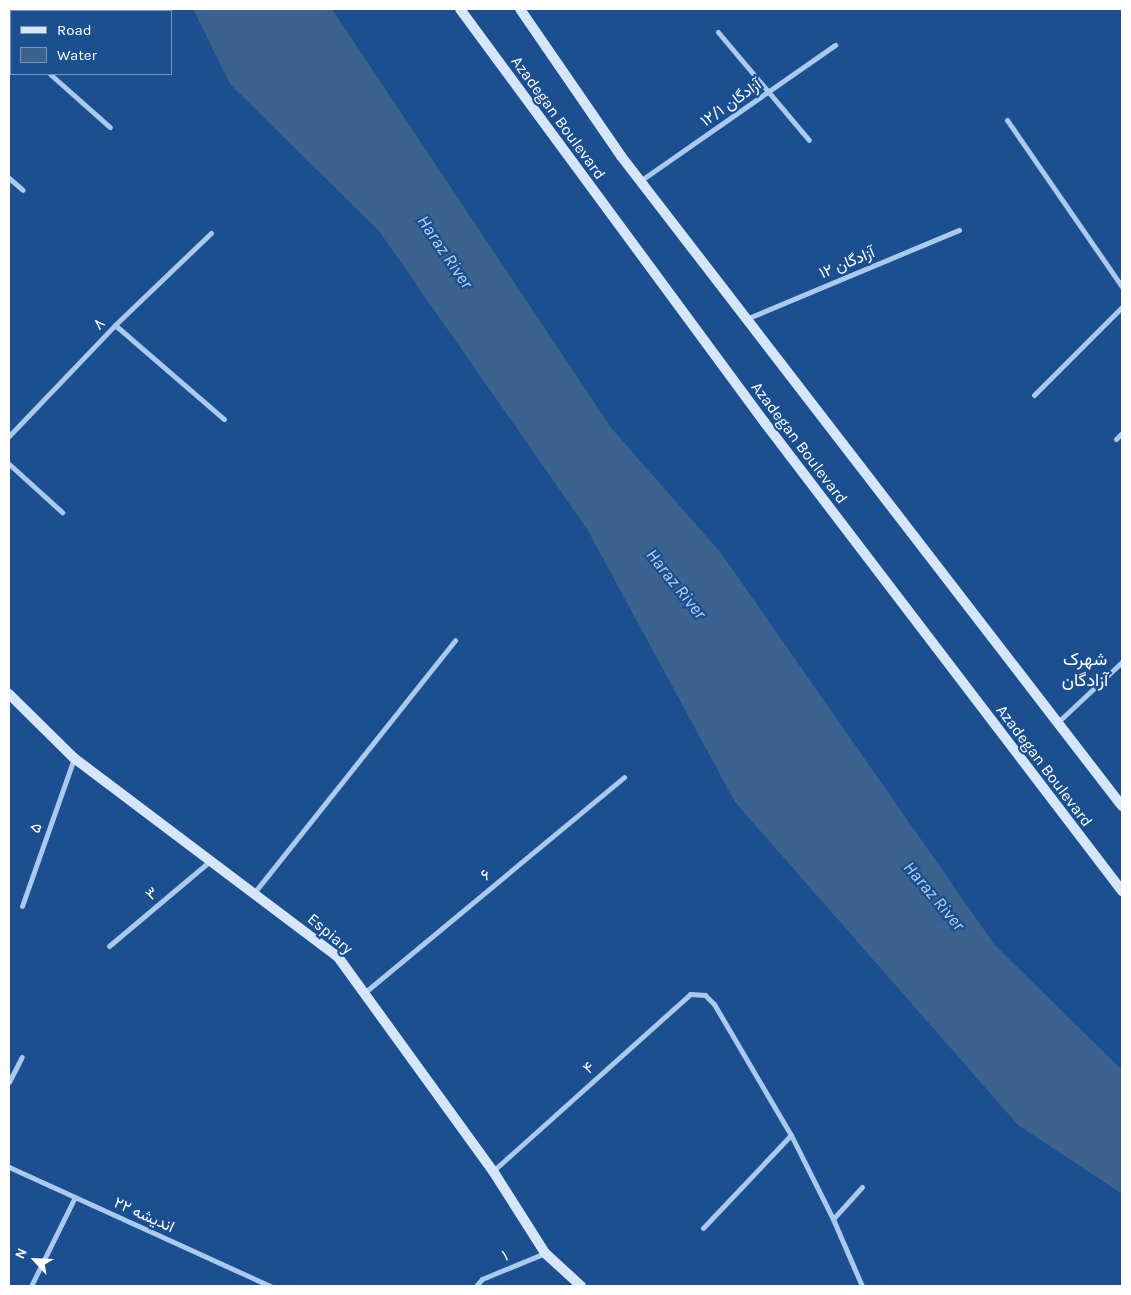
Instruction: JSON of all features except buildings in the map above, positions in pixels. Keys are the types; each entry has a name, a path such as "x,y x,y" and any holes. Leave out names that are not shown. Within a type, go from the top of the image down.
{"main road":[{"name":"Azadegan Boulevard","path":"460,9 777,439 1122,891"},
{"name":"Azadegan Boulevard","path":"520,9 640,181 1122,806"},
{"name":"Espiary","path":"9,694 74,758 338,957 493,1171 545,1253 581,1286"}],"street":[{"path":"718,32 809,140"},
{"name":"آزادگان ۱۲/۱","path":"640,181 836,45"},
{"path":"51,75 110,127"},
{"path":"1007,120 1122,287"},
{"path":"9,178 23,190"},
{"name":"آزادگان ۱۲","path":"746,319 959,230"},
{"name":"۸","path":"9,436 115,325 211,233"},
{"path":"1034,394 1122,307"},
{"path":"115,325 224,419"},
{"path":"1116,440 1122,433"},
{"path":"9,464 62,512"},
{"path":"254,893 456,640"},
{"path":"1058,722 1122,662"},
{"name":"۵","path":"22,906 74,758"},
{"name":"۶","path":"364,993 624,777"},
{"name":"۳","path":"109,946 210,861"},
{"name":"۴","path":"493,1171 690,994 705,995 714,1004 791,1135"},
{"path":"9,1082 22,1058"},
{"path":"703,1228 791,1135 833,1219 863,1285"},
{"name":"اندیشه ۲۲","path":"9,1166 270,1286"},
{"path":"833,1219 862,1186"},
{"path":"31,1286 74,1197"},
{"name":"۱","path":"476,1286 482,1279 545,1253"}],"water":[{"name":"Haraz River","path":"193,9 332,9 612,429 721,553 994,944 1122,1070 1122,1194 1018,1125 735,802 587,529 379,231 230,84"}],"district":[{"name":"شهرک آزادگان","path":"1085,670"}]}
